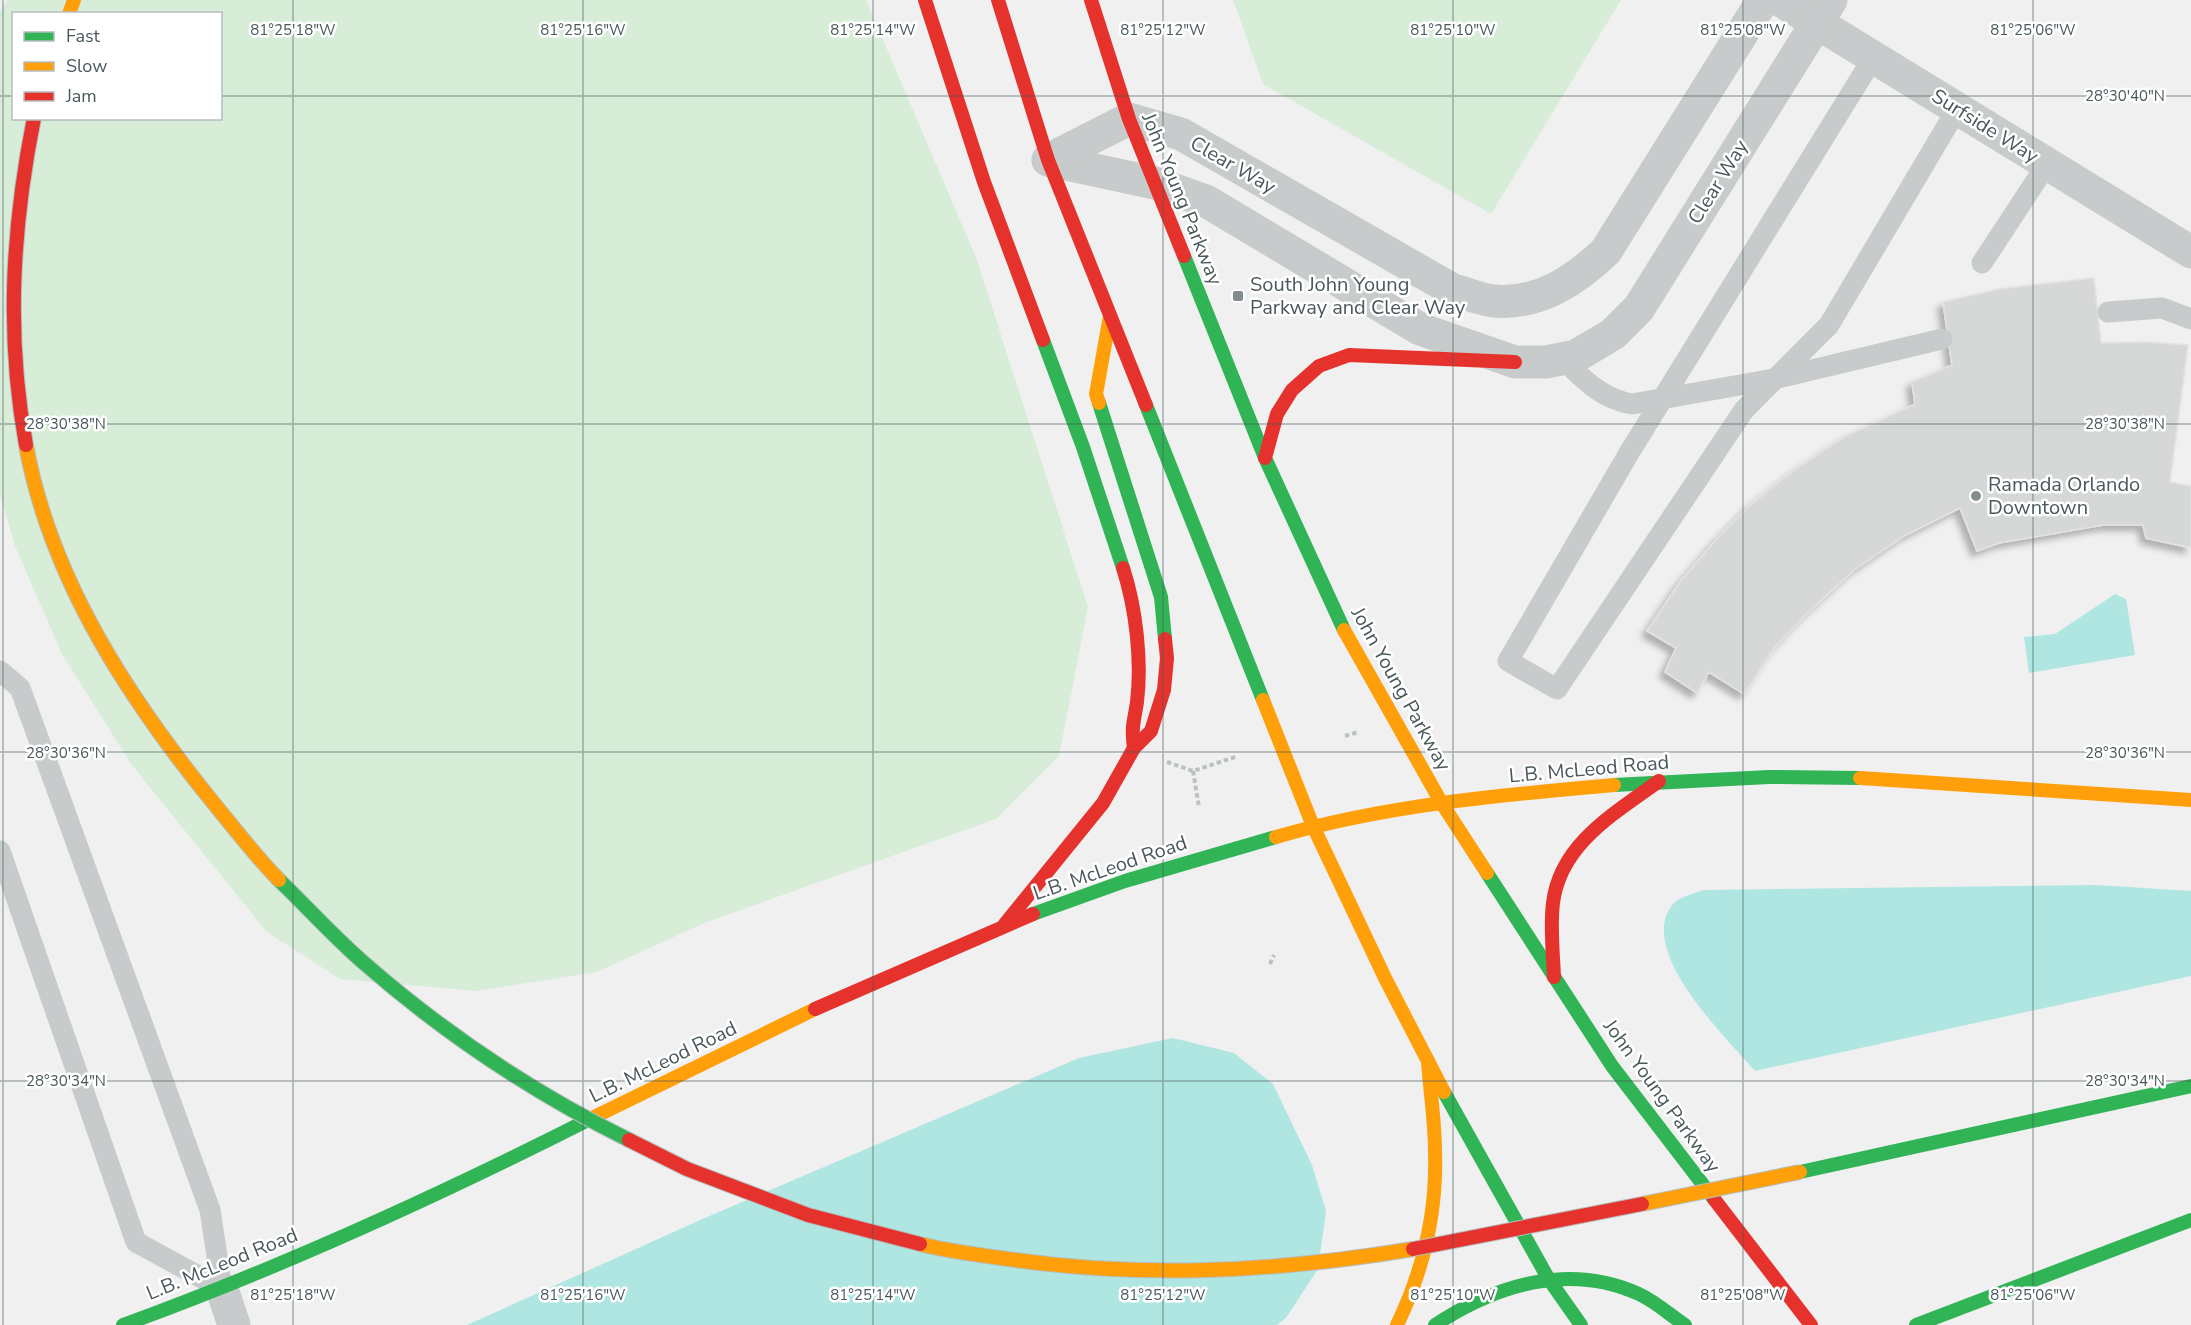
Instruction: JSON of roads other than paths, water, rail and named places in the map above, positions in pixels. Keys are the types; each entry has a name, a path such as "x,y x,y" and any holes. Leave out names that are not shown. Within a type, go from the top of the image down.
{"main road":[{"path":"925,0 984,182 1083,447 1125,574 1137,631 1137,702 1131,726 1134,748"},
{"path":"998,0 1048,160 1313,826 1385,978 1469,1139 1548,1278 1581,1325"},
{"name":"John Young Parkway","path":"1091,0 1129,119 1265,458 1342,626 1442,802 1612,1066 1810,1325"},
{"path":"34,120 23,165 12,236 10,308 24,437 39,500 65,569 81,602 150,721 241,841 332,936 381,979 485,1058 544,1095 655,1155 716,1182 807,1216 946,1250 1095,1269 1198,1273 1352,1261 1484,1237 1800,1172 2191,1086"},
{"path":"1005,924 1090,822 1116,782 1134,748 1151,731 1164,690 1166,629 1161,597 1096,394 1110,316"},
{"path":"1265,458 1276,414 1292,390 1319,366 1349,355 1515,362"},
{"name":"L.B. McLeod Road","path":"123,1325 222,1289 519,1155 785,1022 1005,924 1125,880 1313,826 1442,802 1659,781 1769,777 1866,778 2191,800"},
{"path":"1554,977 1554,894 1568,855 1596,827 1659,781"},
{"path":"1397,1325 1410,1300 1430,1234 1436,1178 1428,1061"},
{"path":"1916,1325 1989,1295 2191,1220"},
{"path":"1435,1325 1491,1292 1548,1278 1589,1279 1639,1294 1685,1325"}],"street":[{"name":"Clear Way","path":"1129,119 1181,134 1453,290 1493,302 1529,298 1556,289 1582,274 1606,251 1764,0"},
{"name":"Surfside Way","path":"1780,0 1824,12 1873,57 2191,252"},
{"name":"Clear Way","path":"1048,160 1155,183 1206,201 1420,329 1515,362 1563,359 1576,356 1613,334 1639,308 1824,12"},
{"path":"1048,160 1129,119"},
{"path":"222,1289 234,1325"}],"lane":[{"path":"1873,57 1662,400 1508,661 1557,688 1744,410 1829,325 1957,109"},
{"path":"1982,263 2047,164"},
{"path":"2108,312 2162,308 2191,320"},
{"path":"1563,359 1596,391 1616,401 1632,404 1774,379 1942,339"},
{"path":"0,671 20,688 210,1210 222,1289"},
{"path":"0,851 136,1242 222,1289"}],"water":[{"path":"2115,594 2126,599 2135,655 2029,673 2024,637 2055,634"},
{"path":"2097,885 2191,891 2191,976 1755,1071 1689,992 1674,968 1665,944 1665,922 1674,903 1703,890"},
{"path":"1173,1038 1234,1053 1273,1084 1312,1165 1326,1211 1318,1269 1286,1318 1277,1325 467,1325 707,1217 1079,1058"}],"place":[{"name":"South John Young Parkway and Clear Way","path":"1238,296"},
{"name":"Ramada Orlando Downtown","path":"1976,496"}]}
